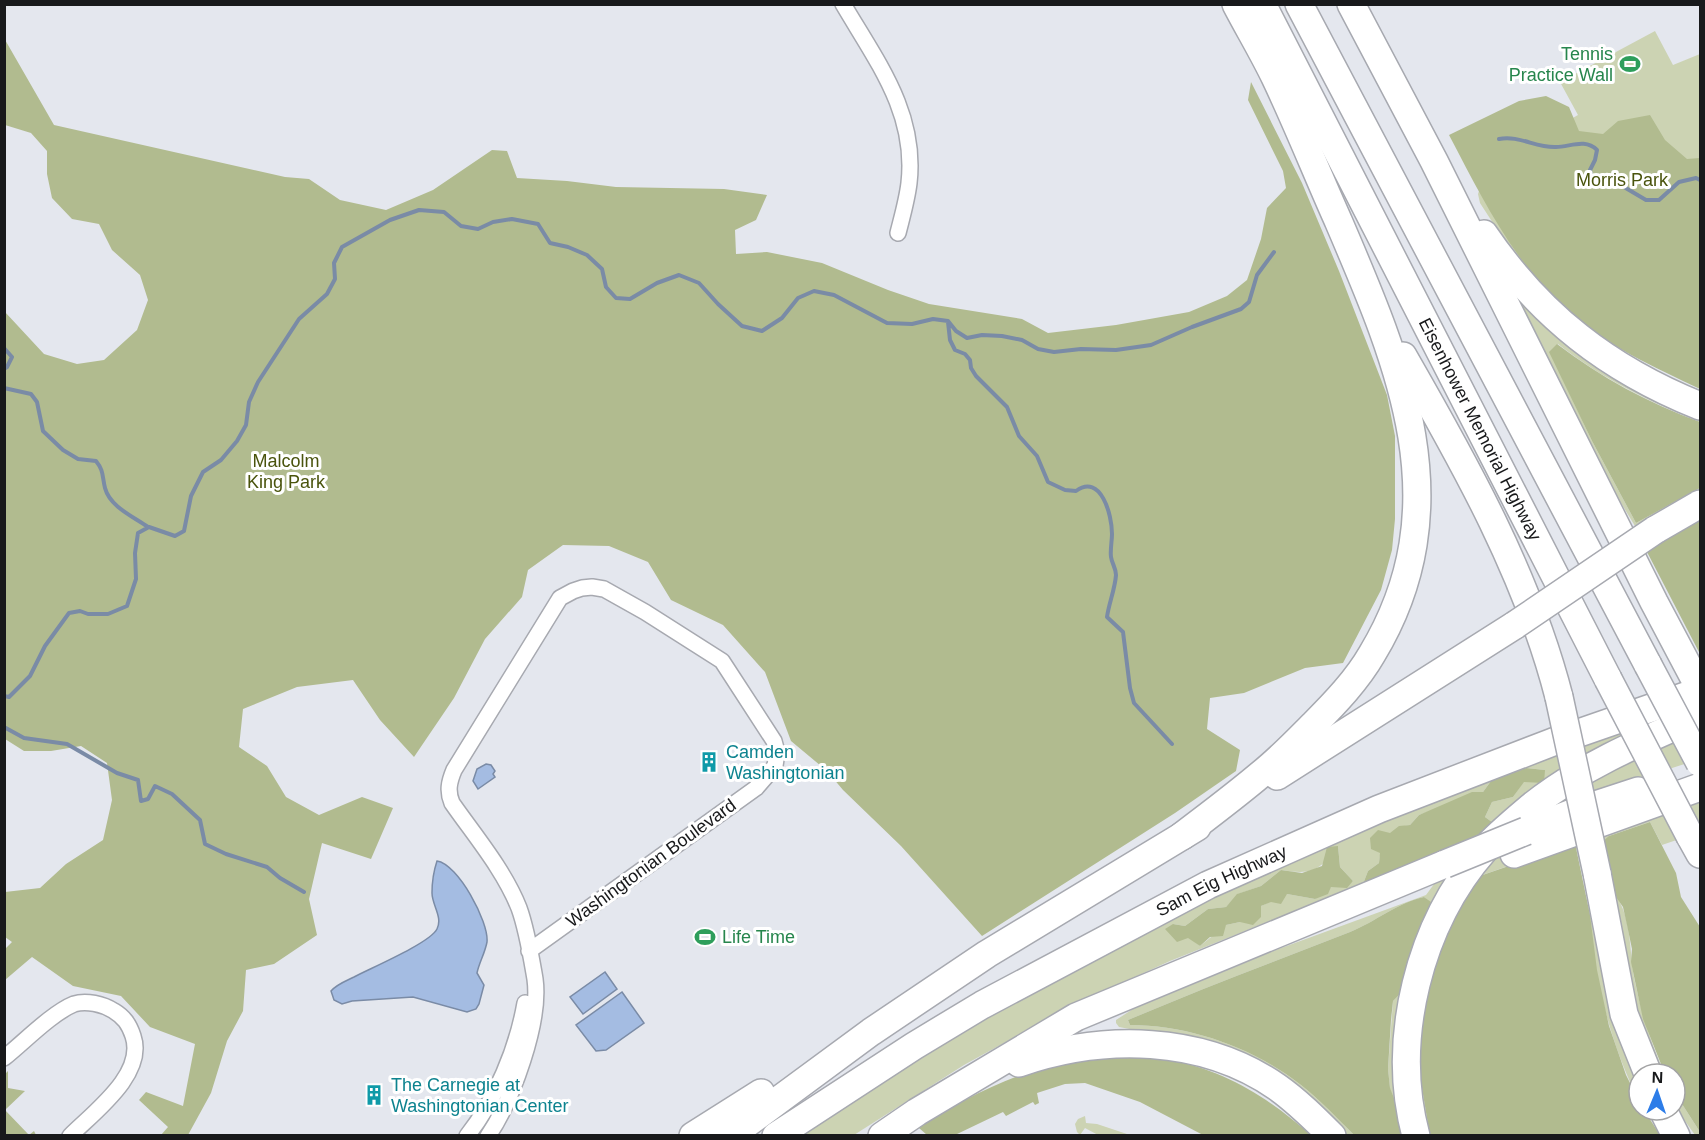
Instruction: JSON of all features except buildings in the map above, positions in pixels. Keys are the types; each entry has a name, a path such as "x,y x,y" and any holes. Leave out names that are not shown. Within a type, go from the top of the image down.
{"highway":[{"path":"1236,4 1284,97 1377,311 1437,416 1504,547 1548,652 1597,873 1624,1014 1643,1062"},
{"name":"Eisenhower Memorial Highway","path":"1262,4 1695,845"},
{"path":"1299,4 1701,763"},
{"path":"1351,4 1434,161 1701,690"},
{"path":"1434,161 1509,268 1532,296 1562,325 1636,376 1701,406"},
{"path":"1182,836 1262,773 1338,699 1372,655 1396,603 1412,548 1418,491 1410,420 1377,311"},
{"path":"730,1136 827,1063 997,948 1182,836 1515,625 1655,530 1701,504"},
{"name":"Sam Eig Highway","path":"776,1136 914,1046 982,1005 1199,890 1379,809 1514,757 1701,690"},
{"path":"1416,1136 1409,1095 1407,1063 1414,988 1437,924 1471,866 1486,847 1532,806 1567,782 1619,752 1701,716"},
{"path":"1520,843 1577,811 1701,770"},
{"path":"882,1136 1076,1017 1285,930 1520,843 1701,787"},
{"path":"693,1136 811,1062 912,1004"},
{"path":"939,1099 1014,1065 1055,1052 1105,1044 1155,1044 1211,1056 1255,1074 1291,1098 1332,1136"},
{"path":"1670,1122 1676,1136"}],"street":[{"path":"843,4 890,84 904,118 910,170 909,185 898,233"},
{"name":"Washingtonian Boulevard","path":"488,1136 513,1087 526,1048 534,1006 535,980 518,907 496,867 452,803 449,795 449,782 454,770 560,598 582,588 604,589 722,661 774,741 777,758 771,773 756,788 530,951"},
{"name":"Washingtonian Boulevard","path":"467,1136 486,1106 508,1062 517,1036 528,979 532,972"},
{"path":"4,1058 64,1009 77,1003 93,1003 110,1008 122,1016 130,1027 135,1041 136,1055 131,1067 125,1080 70,1136"}],"green space":[{"name":"Morris Park","path":"1655,31 1673,65 1700,54 1700,245 1533,279 1513,254 1480,203 1478,194 1487,167 1578,115 1560,82"},
{"name":"Malcolm King Park","path":"4,38 54,125 285,177 309,179 340,200 386,210 433,190 492,150 507,151 517,178 616,187 724,189 767,195 756,220 735,230 736,254 767,252 822,263 929,304 1022,319 1048,333 1116,325 1189,312 1227,296 1247,280 1261,239 1267,208 1286,188 1283,171 1248,100 1251,82 1302,183 1387,395 1395,436 1395,519 1392,550 1381,590 1343,663 1305,668 1244,693 1210,698 1207,729 1240,750 1236,771 1175,813 982,936 901,846 843,790 827,771 791,741 765,672 723,625 671,600 648,562 609,546 563,545 528,570 522,597 485,639 454,698 414,757 380,720 353,680 297,687 243,709 239,747 267,766 286,797 319,815 362,797 393,808 371,859 322,843 309,899 317,935 274,964 246,970 243,1011 227,1041 211,1093 188,1135 161,1135 168,1127 139,1100 146,1092 183,1106 195,1044 150,1027 121,996 73,986 32,957 5,980 5,949 12,942 5,937 5,892 40,888 66,864 103,840 112,800 107,763 81,746 51,751 24,751 5,739 5,312 44,354 77,364 104,360 137,330 148,300 140,275 112,250 99,224 72,219 52,198 47,174 47,151 31,133 5,125"},
{"path":"1546,96 1569,107 1579,131 1603,134 1618,121 1650,115 1665,140 1687,159 1700,158 1700,389 1596,334 1547,291 1514,250 1500,228 1449,135 1519,101"},
{"path":"1503,274 1700,416 1700,422 1644,397 1591,368 1558,344 1550,352 1592,441 1636,523 1672,503 1635,526 1599,467"},
{"path":"1557,344 1590,368 1626,389 1700,422 1700,488 1636,523 1592,441 1549,352"},
{"path":"1700,519 1700,654 1646,550"},
{"path":"1700,723 1700,759 1551,807 1508,866 1474,878 1434,948 1450,912 1474,874 1504,839 1539,808 1597,771"},
{"path":"1633,729 1586,755 1496,825 1485,817 1492,802 1513,797 1524,781 1545,770 1526,768 1491,781 1483,792 1419,815 1410,825 1397,829 1388,837 1384,843 1379,863 1368,871 1363,884 1170,961 1069,1007 964,1065 854,1135 790,1136 988,1012 1308,848 1568,751","holes":["1338,846 1340,867 1353,881 1346,887 1331,887 1315,899 1287,894 1261,906 1240,922 1226,925 1200,946 1173,924 1185,926 1208,909 1226,907 1238,894 1261,886 1281,870 1301,872 1314,869 1326,861"]},
{"path":"1526,768 1545,770 1544,783 1524,782 1513,797 1492,802 1485,817 1496,825 1492,829 1363,884 1368,871 1379,863 1380,853 1371,849 1370,838 1378,830 1390,833 1399,826 1410,825 1419,815 1472,792 1483,792 1491,781"},
{"path":"1700,799 1700,832 1662,845 1650,822 1609,836 1605,865 1582,873 1575,843"},
{"path":"1650,822 1676,873 1681,897 1700,927 1700,1132 1687,1112 1687,1062 1660,1062 1643,1019 1623,907 1609,887 1601,843 1609,836"},
{"path":"1492,829 1400,1113 1390,1089 1388,1069 1393,1001 1400,994 1414,944 1431,903 1424,897 1350,932 1128,1020 1130,1025 1153,1026 1198,1034 1263,1060 1308,1091 1354,1135 1346,1135 1328,1118 1151,1033 1119,1027 1116,1023 1116,1020 1133,1009 1273,951 1426,895 1468,838"},
{"path":"1575,843 1609,1026 1627,1077 1627,1122 1652,1122 1660,1135 1430,1136 1420,1076 1419,1050 1426,972 1474,878"},
{"path":"1338,846 1340,867 1353,881 1347,888 1331,887 1328,894 1315,899 1287,894 1281,904 1271,902 1261,906 1261,917 1253,925 1240,922 1226,925 1223,936 1210,937 1200,946 1188,938 1177,942 1165,929 1173,924 1185,926 1208,909 1226,907 1237,894 1261,886 1281,870 1302,873 1322,866 1327,847"},
{"path":"1609,887 1623,908 1629,932 1635,982 1651,1040 1660,1062 1652,1062 1644,1044"},
{"path":"1424,897 1431,902 1414,944 1400,994 1393,1001 1391,1020 1388,1069 1390,1088 1400,1113 1404,1135 1354,1135 1322,1103 1283,1072 1263,1060 1220,1041 1175,1029 1130,1025 1128,1020 1350,932"},
{"path":"1587,899 1603,979 1618,1035 1628,1062 1627,1075 1603,1002"},
{"path":"1422,989 1419,1016 1420,1076 1430,1135 1423,1136 1415,1090 1414,1043"},
{"path":"1120,1056 1166,1059 1207,1070 1244,1086 1278,1108 1311,1135 1203,1135 1140,1102 1085,1083 1065,1084 1037,1093 1039,1103 1035,1105 1033,1102 1006,1116 1003,1112 955,1135 927,1135 919,1128 955,1105 1016,1077 1058,1064"},
{"path":"8,1071 8,1088 25,1091 5,1110 5,1074"},
{"path":"5,1110 29,1135 5,1135"},
{"path":"1687,1112 1700,1132 1700,1135 1695,1135 1686,1122"},
{"path":"1085,1116 1086,1123 1097,1124 1130,1135 1098,1135 1085,1128 1080,1135 1075,1124 1078,1119"}],"water":[{"path":"486,764 491,765 495,771 493,774 495,777 478,789 473,781 477,769"},
{"path":"437,861 454,872 463,883 483,921 487,942 477,973 484,985 476,1009 467,1012 413,997 352,1001 342,1004 334,1000 331,991 336,986 412,948 437,929 439,920 432,893"},
{"path":"605,972 617,989 583,1014 570,997"},
{"path":"622,992 644,1023 606,1050 596,1051 576,1025"}],"waterway":[{"path":"1499,139 1514,139 1549,147 1588,144 1597,150 1590,170 1592,180 1624,187 1646,200 1659,200 1679,182 1696,178 1700,180"},
{"path":"4,696 9,697 30,676 45,646 69,613 80,611 88,614 108,614 127,606 136,579 135,553 138,533 149,527 175,536 184,531 191,496 203,472 221,460 237,441 246,425 249,402 258,382 299,319 327,294 335,279 334,263 342,247 390,220 419,210 444,212 461,226 478,229 493,222 512,219 538,224 550,243 587,255 602,269 606,287 616,298 630,299 657,283 679,275 699,283 742,326 762,331 782,318 798,298 814,291 834,295 887,323 912,324 933,319 948,321 956,331 967,338 982,335 1002,336 1022,340 1038,349 1054,352 1081,349 1116,350 1151,345 1241,309 1249,302 1257,275 1274,252"},
{"path":"948,322 950,340 955,350 965,354 976,376 1007,407 1019,436 1037,456 1048,482 1065,490 1076,491 1092,487 1103,499 1110,517 1111,557 1116,575 1107,617 1123,632 1134,703 1172,744"},
{"path":"4,348 12,357 4,369"},
{"path":"4,388 31,394 37,402 43,431 63,450 78,459 96,461 102,471 105,488 112,501 148,527"},
{"path":"4,727 24,738 67,744 117,773 138,780 141,801 148,799 155,786 172,794 200,820 205,844 226,854 267,867 280,878 304,892"}],"place":[{"name":"Tennis Practice Wall","path":"1630,64"},
{"name":"Camden Washingtonian","path":"709,762"},
{"name":"Life Time","path":"705,937"},
{"name":"The Carnegie at Washingtonian Center","path":"374,1095"}]}
